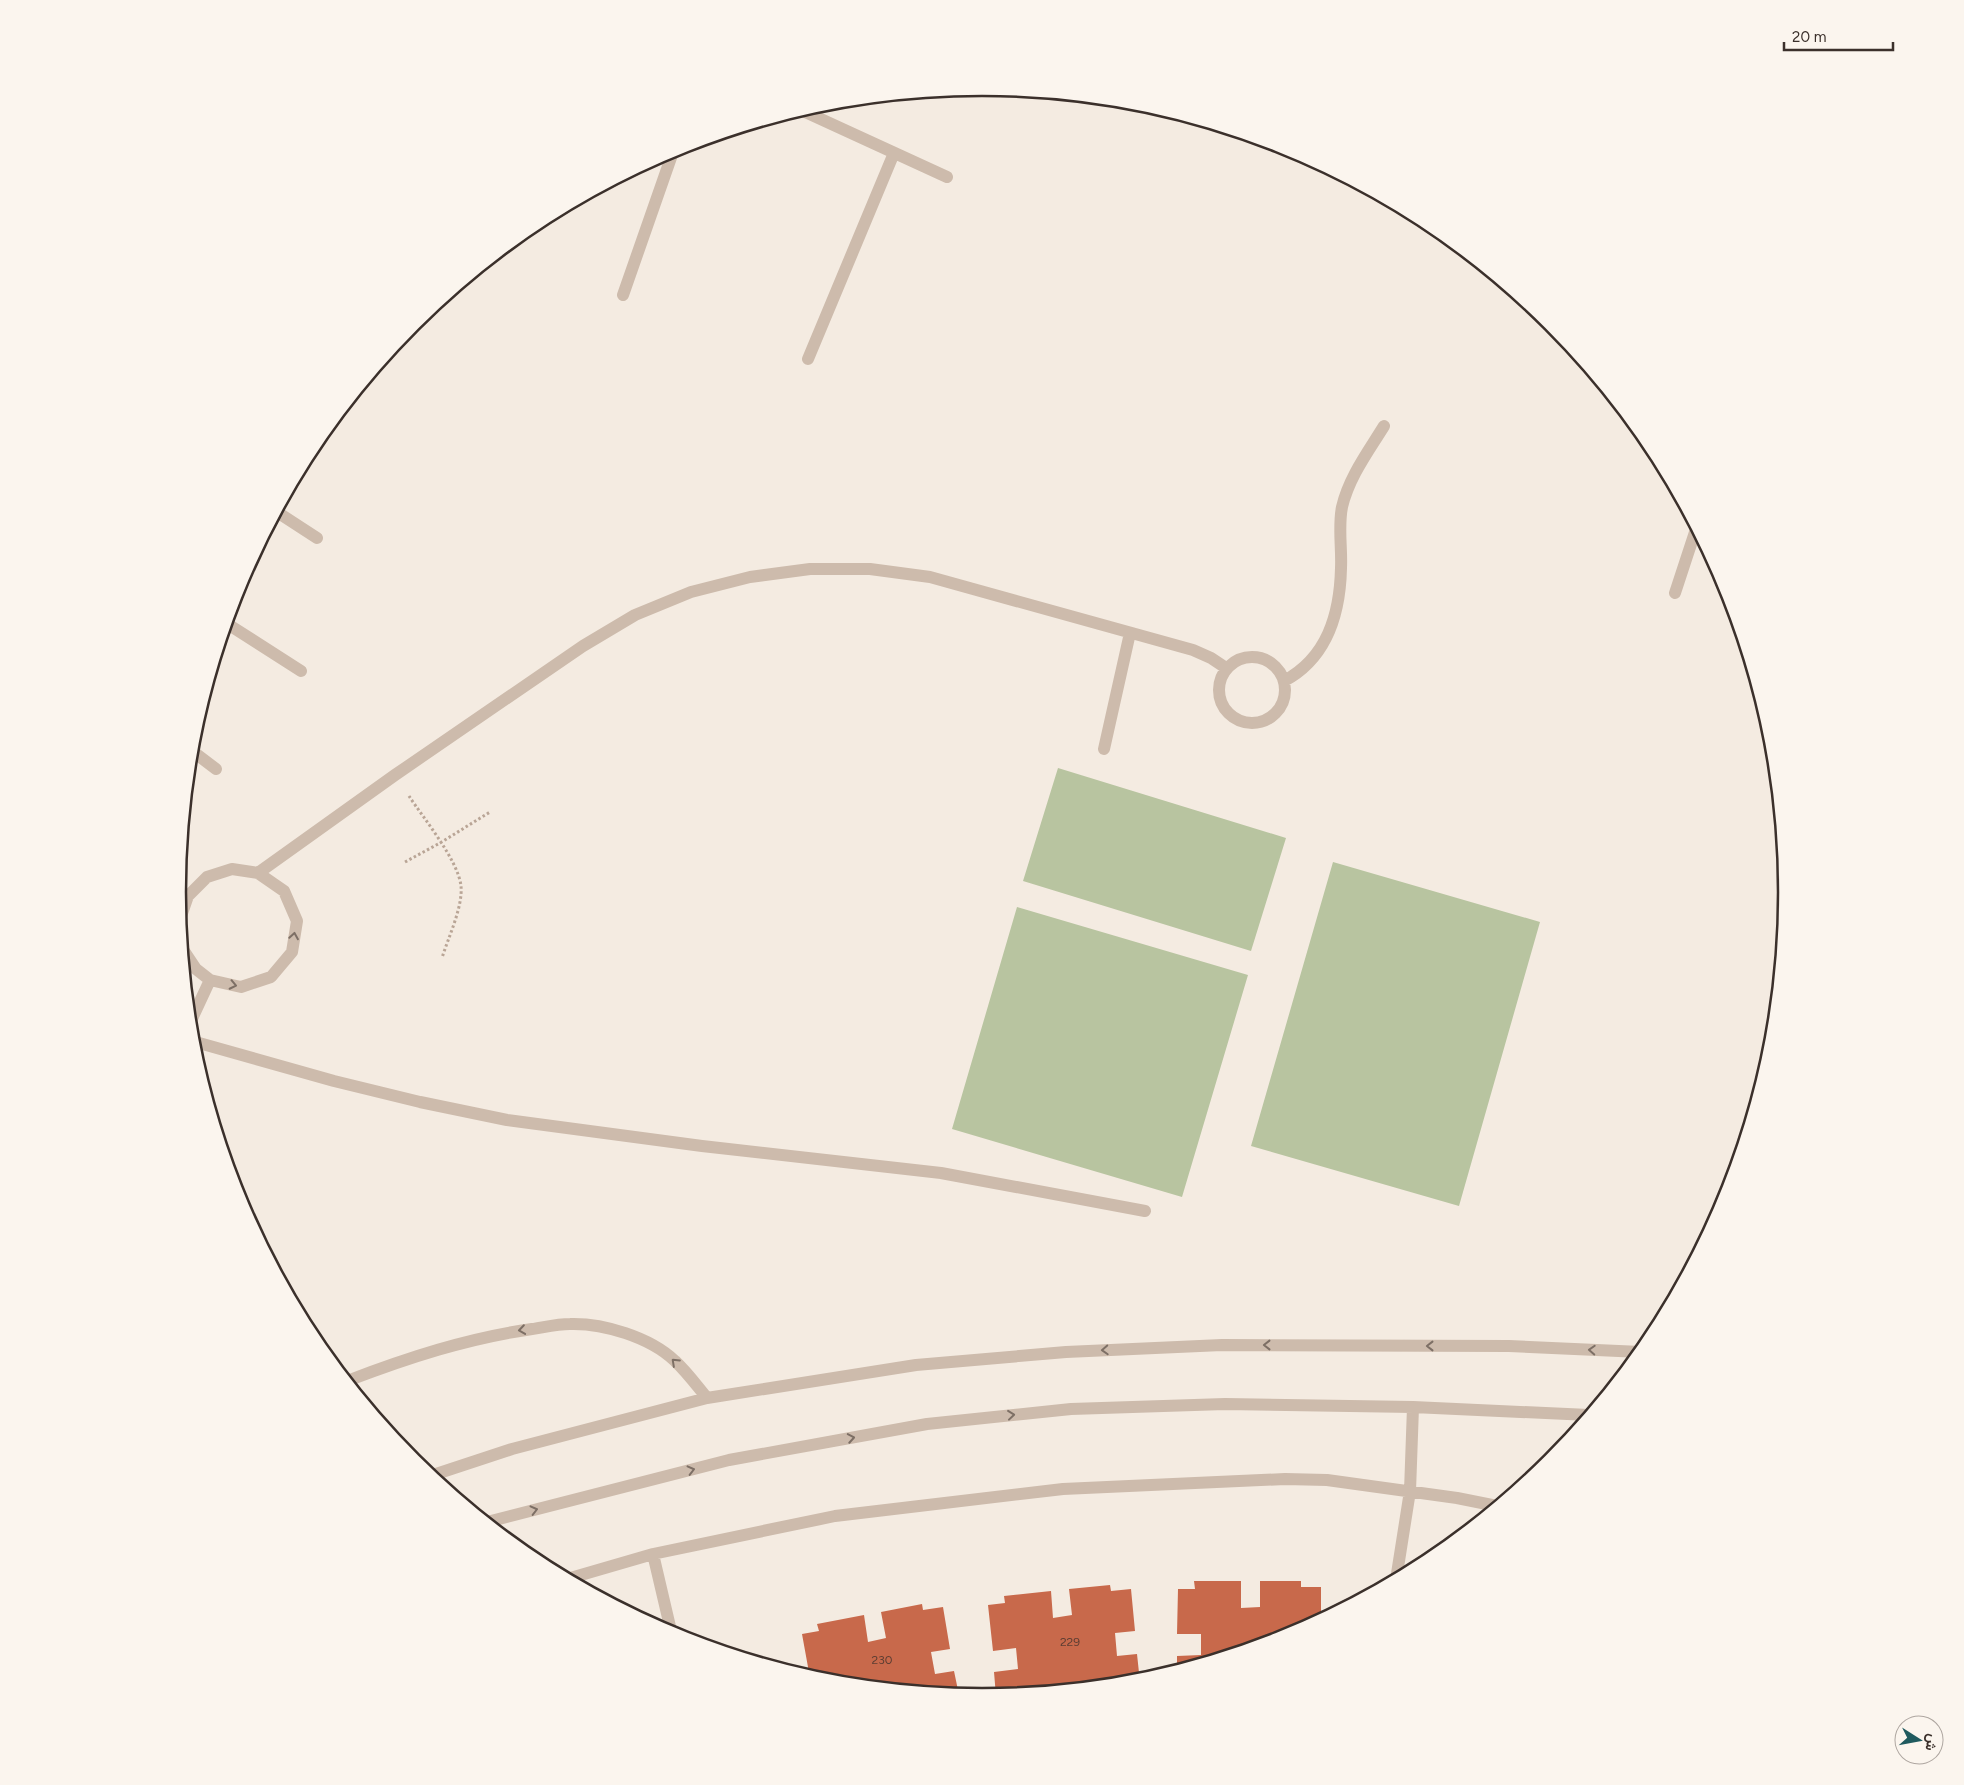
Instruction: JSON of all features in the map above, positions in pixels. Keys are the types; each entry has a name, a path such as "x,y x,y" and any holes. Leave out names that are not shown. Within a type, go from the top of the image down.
{"street":[{"path":"812,115 947,177"},
{"path":"808,358 894,153"},
{"path":"623,295 670,160"},
{"path":"1284,681 1296,675 1316,655 1331,628 1339,593 1342,508 1348,488 1357,469 1384,426"},
{"path":"281,515 317,538"},
{"path":"1675,593 1694,536"},
{"path":"258,872 395,774 583,646 635,616 691,592 750,577 810,569 870,569 930,577 1193,650 1211,658 1226,668"},
{"path":"231,627 300,671"},
{"path":"1104,749 1130,633"},
{"path":"1250,657 1263,658 1274,665 1284,681 1286,688 1284,701 1278,713 1267,721 1254,724 1241,722 1230,716 1222,706 1219,693 1220,680 1226,668 1237,660 1250,657"},
{"path":"198,755 216,768"},
{"path":"186,901 188,896 207,878 232,869 258,872 284,891 296,921 292,952 271,977 241,987 210,980 190,969"},
{"path":"195,1011 210,980"},
{"path":"200,1043 362,1088 507,1120 702,1146 941,1173 1145,1211"},
{"path":"352,1379 399,1361 455,1344 512,1332 569,1324 598,1326 625,1333 651,1344 675,1360 707,1398"},
{"path":"438,1473 512,1449 707,1398 916,1365 1086,1351 1222,1344 1509,1346 1632,1352"},
{"path":"493,1521 729,1460 927,1424 1071,1409 1225,1404 1413,1407 1584,1415"},
{"path":"1397,1571 1410,1491 1413,1407"},
{"path":"575,1577 653,1554 835,1516 1063,1489 1285,1479 1327,1480 1457,1498 1490,1505"},
{"path":"653,1554 670,1625"}],"path":[{"path":"395,774 452,862 461,888 457,910 442,958"},
{"path":"405,862 490,812"}],"green space":[{"path":"1058,768 1286,838 1251,951 1023,881"},
{"path":"1333,862 1540,922 1459,1206 1251,1146"},
{"path":"1017,907 1248,975 1182,1197 952,1129"}],"building":[{"path":"1194,1581 1241,1581 1241,1608 1260,1607 1260,1581 1301,1581 1301,1587 1321,1587 1321,1613 1238,1646 1177,1664 1177,1656 1201,1655 1201,1634 1177,1634 1178,1589 1195,1589"},
{"path":"1110,1585 1111,1591 1131,1589 1135,1631 1115,1633 1117,1656 1137,1654 1139,1673 1086,1682 995,1688 994,1672 1018,1669 1016,1648 993,1651 988,1605 1005,1603 1004,1596 1051,1591 1053,1618 1072,1615 1069,1589"},
{"path":"922,1604 923,1610 943,1607 950,1649 931,1652 935,1674 954,1671 958,1688 878,1682 808,1669 802,1634 819,1631 817,1624 864,1615 868,1642 886,1638 881,1612"}]}
